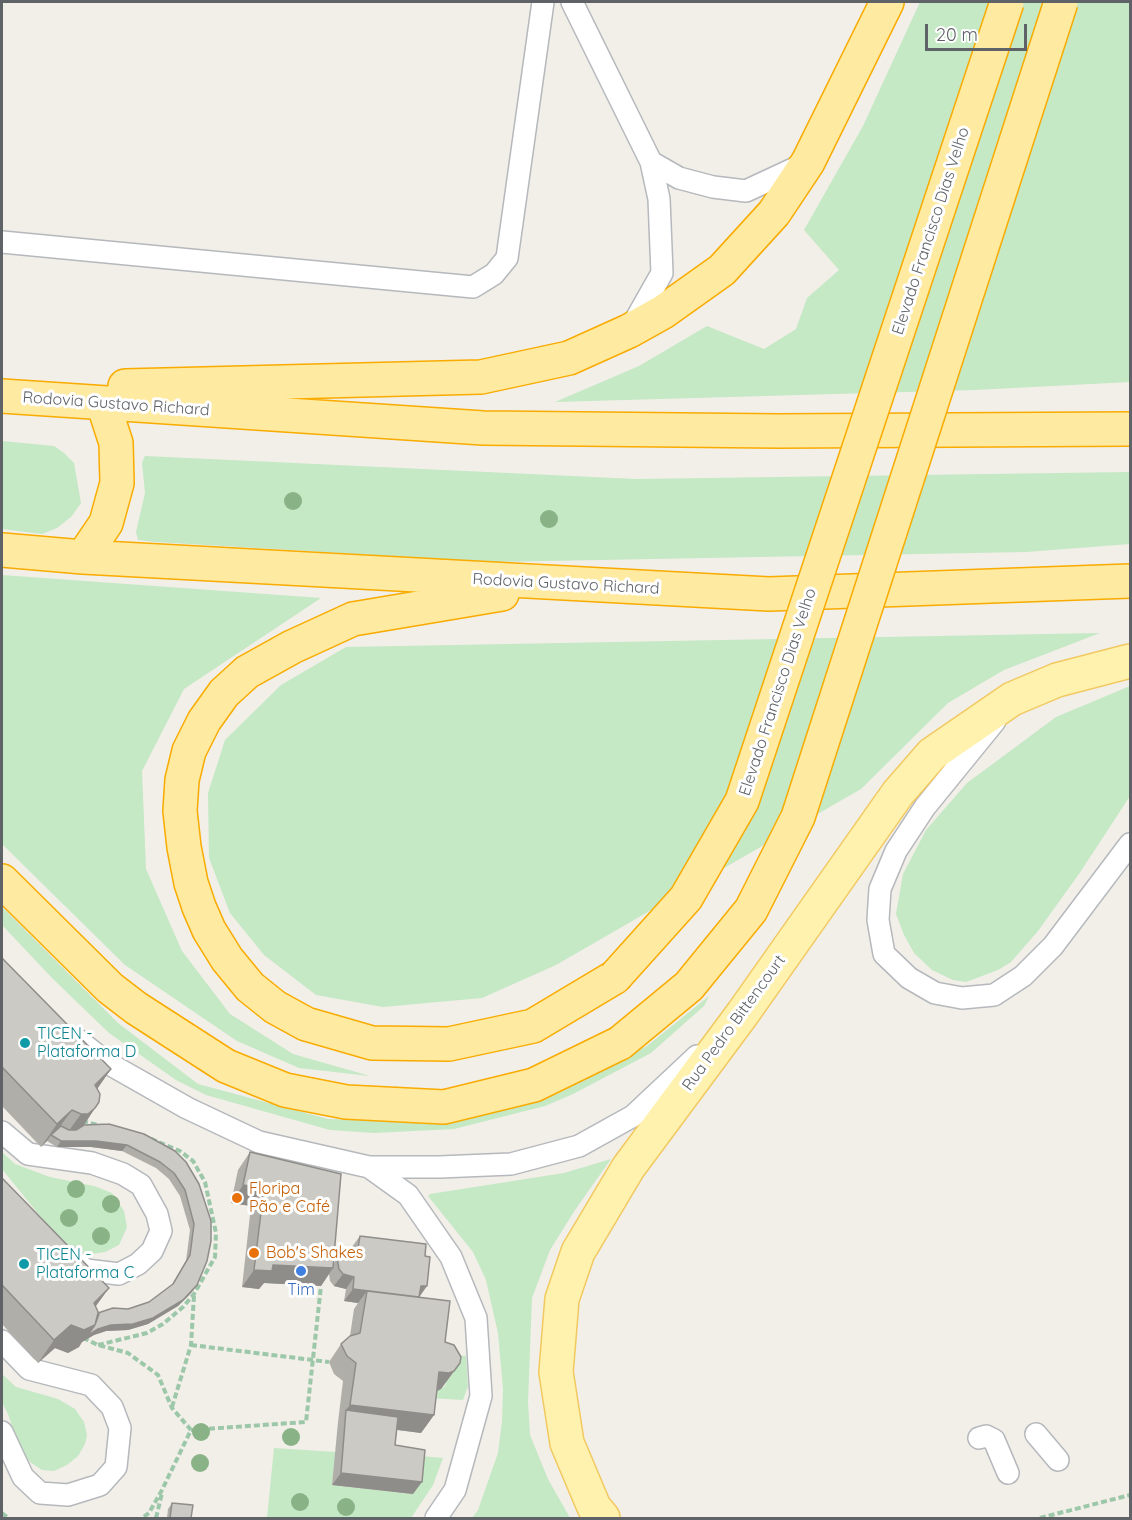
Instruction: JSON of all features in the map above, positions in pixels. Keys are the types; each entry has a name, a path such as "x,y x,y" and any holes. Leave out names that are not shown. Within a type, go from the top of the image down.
{"highway":[{"path":"2,389 481,377 568,358 629,332 663,312 722,270 774,213 808,162 887,2"},
{"name":"Elevado Francisco Dias Velho","path":"563,584 353,619 292,647 247,672 224,693 204,721 189,751 182,780 180,811 184,847 199,907 209,930 250,987 275,1008 306,1024 372,1043 449,1044 533,1026 615,976 686,898 742,801 1007,2"},
{"path":"2,881 110,988 136,1008 226,1066 285,1090 346,1101 444,1107 534,1085 621,1043 689,986 751,910 798,817 1061,2"},
{"name":"Rodovia Gustavo Richard","path":"2,396 483,429 768,431 1131,429"},
{"path":"83,557 106,523 117,483 116,442 103,404"},
{"name":"Rodovia Gustavo Richard","path":"2,550 83,557 769,594 1131,581"}],"main road":[{"name":"Rua Pedro Bittencourt","path":"603,1518 594,1507 567,1443 556,1372 562,1299 578,1252 628,1168 743,1013 898,793 932,754 1012,699 1058,680 1131,661"}],"lane":[{"path":"2,242 473,287 494,274 507,258 543,2"},
{"path":"572,2 651,162 659,199 662,273 629,332"},
{"path":"651,162 679,178 713,187 746,191 808,162"},
{"path":"1012,699 925,807 896,852 880,889 878,920 884,954 909,978 935,993 962,998 994,995 1023,976 1053,946 1131,844"},
{"path":"68,1030 85,1047 106,1062 187,1108 259,1142 369,1167 440,1167 511,1164 579,1146 633,1116 743,1013"},
{"path":"2,1132 28,1154 92,1163 123,1174 141,1185 157,1214 161,1231 152,1251 138,1264 119,1274 86,1270 56,1245"},
{"path":"369,1167 408,1195 451,1257 476,1318 481,1396 455,1490 436,1518"},
{"path":"2,1341 29,1369 91,1385 112,1407 120,1428 116,1467 100,1485 68,1495 40,1493 23,1477 2,1432"},
{"path":"1036,1434 1058,1460"},
{"path":"979,1438 986,1436 994,1440 1008,1473"}],"path":[{"path":"191,1431 306,1422 321,1286"},
{"path":"172,1408 191,1345 194,1294"},
{"path":"191,1345 329,1362"},
{"path":"156,1518 162,1490"},
{"path":"1040,1518 1131,1495"},
{"path":"2,1513 8,1518"}],"green space":[{"path":"920,2 1130,2 1130,382 975,390 555,402 639,366 707,326 764,349 796,329 807,298 839,270 804,230 863,126"},
{"path":"2,441 54,446 74,463 81,503 72,516 57,528 42,534 2,529"},
{"path":"145,456 636,479 1130,472 1130,544 1026,552 492,562 156,542 138,540 136,532 145,493 142,463"},
{"path":"2,575 321,598 184,689 142,771 146,869 182,951 230,1014 293,1054 370,1076 299,1068 237,1041 125,965 2,844"},
{"path":"1100,633 1004,670 948,703 861,789 556,965 482,998 383,1007 316,995 264,955 230,913 209,858 208,793 225,740 281,685 346,647"},
{"path":"1130,686 1130,796 1081,871 1038,931 1011,962 998,970 966,982 953,980 932,970 914,953 896,914 903,874 926,830 967,783 1056,717"},
{"path":"2,907 118,1023 198,1084 328,1119 446,1123 557,1094 647,1046 709,996 704,1006 651,1053 545,1106 454,1129 374,1133 330,1130 206,1095 176,1080 109,1033 53,979 2,925"},
{"path":"2,1152 15,1164 50,1177 94,1186 112,1193 124,1211 127,1227 119,1245 105,1252 92,1254 76,1251 53,1232 2,1169"},
{"path":"611,1159 550,1250 532,1298 528,1402 530,1435 548,1479 570,1518 472,1518 478,1510 498,1453 503,1389 498,1333 486,1280 473,1252 428,1196 564,1173"},
{"path":"433,1353 466,1356 468,1386 463,1400 429,1398 430,1391 437,1391 445,1386 449,1375"},
{"path":"2,1374 16,1387 58,1399 75,1409 84,1422 87,1435 78,1456 67,1465 54,1471 42,1470 30,1462 20,1449 2,1402"},
{"path":"274,1448 336,1452 332,1485 413,1494 387,1453 443,1458 433,1485 411,1518 267,1518"}],"building":[{"path":"2,958 111,1069 95,1085 100,1094 99,1102 88,1114 72,1110 57,1124 2,1067"},
{"path":"109,1124 144,1134 175,1151 186,1162 199,1184 211,1221 211,1241 207,1261 197,1285 183,1300 153,1318 133,1324 111,1325 87,1336 95,1325 98,1313 113,1308 128,1309 149,1302 173,1284 190,1255 194,1224 185,1190 174,1173 160,1162 127,1145 96,1141 61,1141 51,1135 61,1126 69,1130 76,1130 84,1125"},
{"path":"250,1152 341,1174 333,1268 273,1265 272,1271 254,1270 264,1188 243,1185"},
{"path":"2,1178 109,1288 94,1303 99,1314 95,1325 84,1330 71,1325 54,1340 2,1285"},
{"path":"360,1236 426,1244 425,1256 430,1257 427,1286 421,1286 419,1297 353,1289 354,1277 343,1274 339,1269 337,1258 344,1248 358,1248"},
{"path":"367,1291 450,1301 445,1342 454,1345 461,1357 454,1371 439,1372 434,1415 350,1405 356,1363 347,1356 341,1344 350,1336 360,1333"},
{"path":"346,1410 398,1417 395,1445 425,1450 422,1482 341,1473"},
{"path":"172,1503 193,1505 191,1518 170,1518"}],"place":[{"name":"TICEN - Plataforma D","path":"25,1043"},
{"name":"Floripa Pão e Café","path":"237,1198"},
{"name":"Bob's Shakes","path":"254,1253"},
{"name":"TICEN - Plataforma C","path":"24,1264"},
{"name":"Tim","path":"301,1271"}]}
